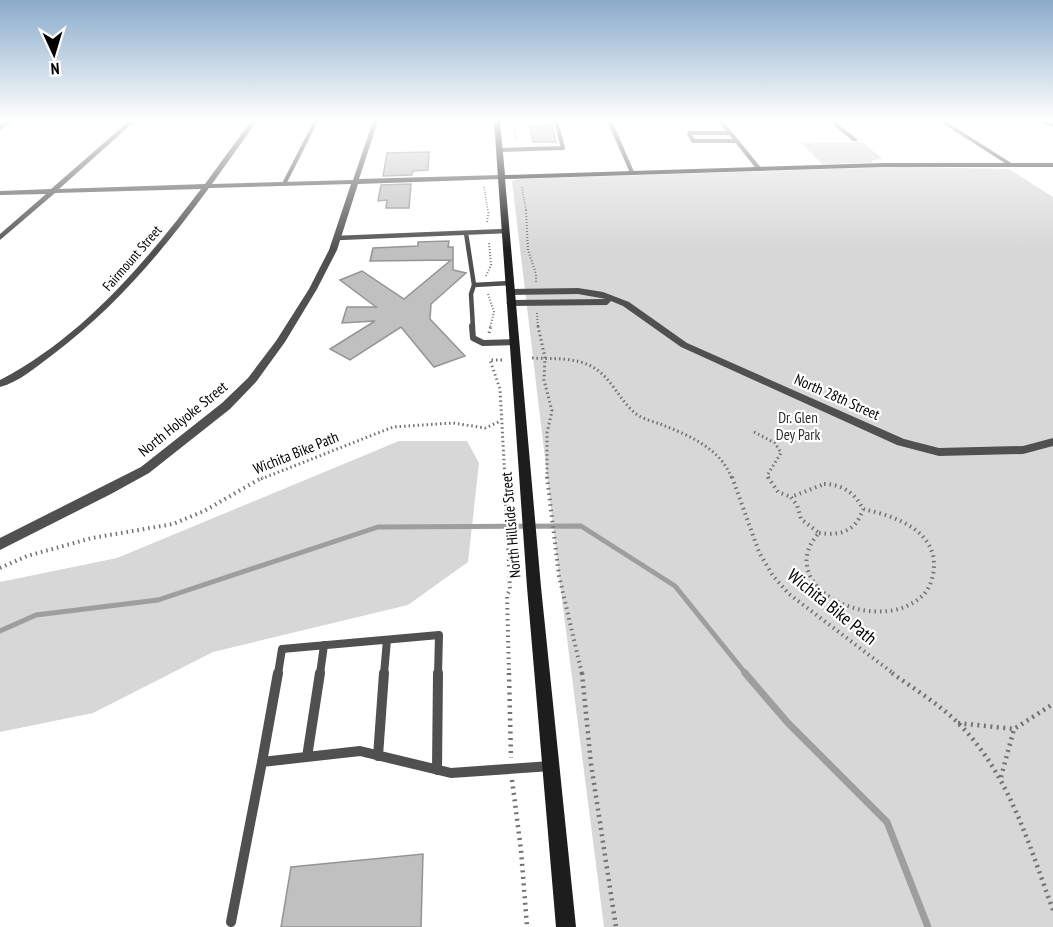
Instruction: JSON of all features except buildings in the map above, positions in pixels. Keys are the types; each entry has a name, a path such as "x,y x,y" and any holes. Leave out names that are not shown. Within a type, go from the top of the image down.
{"main road":[{"name":"North Hillside Street","path":"500,164 534,587 566,927"},
{"path":"501,177 884,165 1053,165"}],"street":[{"path":"0,238 83,164"},
{"name":"Fairmount Street","path":"0,384 66,342 116,298 156,255 222,164"},
{"name":"North Holyoke Street","path":"0,544 107,492 145,470 226,406 252,380 280,342 313,289 337,238 361,164"},
{"path":"629,164 633,173"},
{"path":"755,164 760,170"},
{"path":"0,193 501,177"},
{"name":"North 28th Street","path":"510,288 600,294 626,304 684,345 901,442 939,452 1023,450 1053,442"},
{"path":"511,303 579,301 626,304"}],"lane":[{"path":"284,184 294,164"},
{"path":"337,238 506,231"},
{"path":"466,233 474,285 471,294 473,338 476,341 487,343 514,342"},
{"path":"474,285 510,288"},
{"path":"231,922 282,649 440,635 437,770"},
{"path":"378,756 387,640"},
{"path":"307,757 324,645"},
{"path":"262,762 360,751 451,773 551,766"}],"path":[{"path":"519,182 528,214 528,251 537,273 536,291"},
{"path":"486,183 483,187 489,217 484,235 489,242 490,265 485,278 494,312 486,338 490,360 500,389 510,590"},
{"path":"537,302 538,331 545,358 544,380 552,411 546,467 559,576 584,681 591,764 616,927"},
{"name":"Wichita Bike Path","path":"532,358 566,359 589,365 606,375 626,404 638,415 692,437 717,455 730,473 759,552 773,576 789,594 958,723 1001,778 1030,846 1053,910"},
{"path":"490,360 502,360"},
{"name":"Wichita Bike Path","path":"0,568 27,556 92,538 173,524 204,511 269,474 322,456 393,427 453,423 485,428 501,421"},
{"path":"754,432 775,443 779,448 780,458 768,474 768,480 778,492 791,497 802,495 816,485 828,484 852,492 859,500 862,509 857,525 851,531 841,534 819,533 801,519 797,505 791,497"},
{"path":"819,533 809,543 804,556 806,569 824,593 836,602 861,611 888,612 906,607 922,597 931,584 935,564 934,552 914,528 891,516 862,509"},
{"path":"958,723 1014,729 1053,704"},
{"path":"1001,778 1014,729"}],"green space":[{"name":"Dr. Glen Dey Park","path":"902,167 1009,169 1053,197 1053,927 604,927 512,181 517,179"},
{"path":"399,441 467,441 479,463 468,562 408,605 213,652 93,713 0,732 0,582 117,558"}],"waterway":[{"path":"0,631 36,615 158,600 378,527 581,526 675,586 746,674"},
{"path":"745,673 788,723 887,822 928,927"}]}
